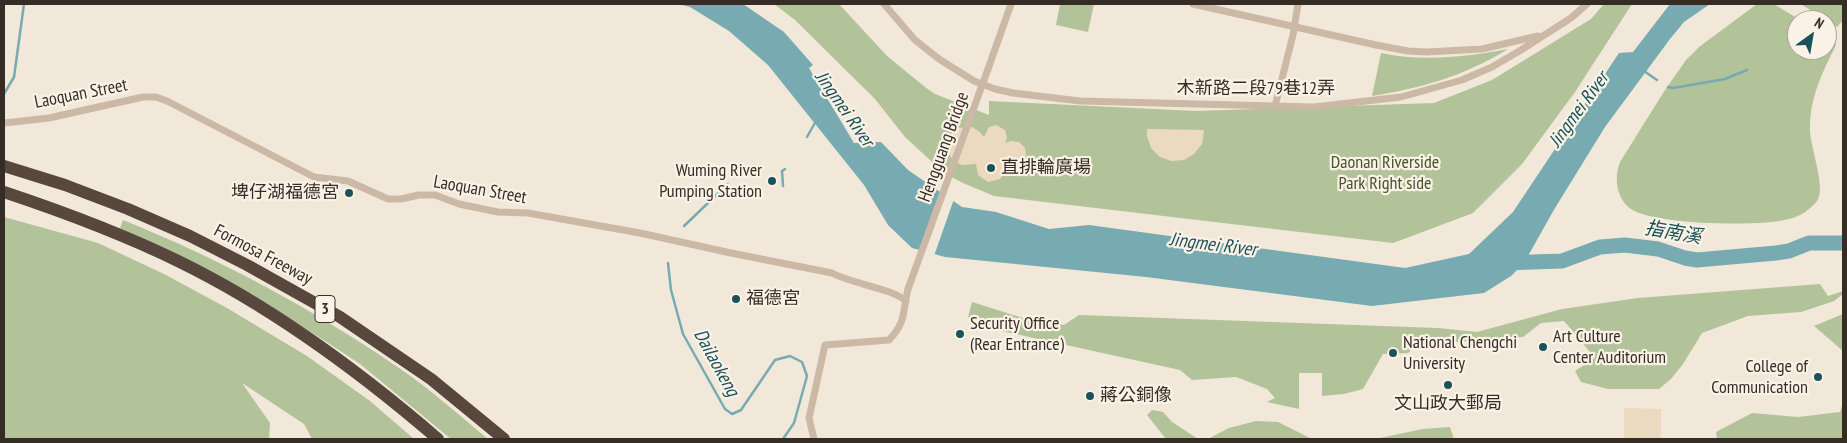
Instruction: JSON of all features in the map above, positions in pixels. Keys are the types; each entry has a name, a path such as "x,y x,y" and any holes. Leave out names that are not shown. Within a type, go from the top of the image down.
{"highway":[{"name":"Formosa Freeway","path":"4,166 65,185 128,209 190,236 247,265 340,318 431,378 504,439"},
{"name":"3","path":"4,192 118,234 181,262 280,319 341,360 438,439"}],"street":[{"name":"木新路二段79巷12弄","path":"884,4 915,40 940,59 974,80 995,89 1080,101 1314,108 1401,97 1462,80 1492,67 1571,18 1587,4"},
{"name":"Hengguang Bridge","path":"814,439 809,418 824,344 889,340 900,329 906,300 1012,4"},
{"name":"木新路二段79巷12弄","path":"1193,4 1399,50 1427,52 1458,51 1490,47 1545,34"},
{"path":"1275,106 1298,4"},
{"name":"Laoquan Street","path":"4,122 49,118 143,97 156,97 314,177 348,181 381,197 401,199 419,195 434,195 498,212 528,213 640,233 832,273 844,279 906,300"}],"green space":[{"name":"Daonan Riverside Park Right side","path":"774,4 839,4 887,56 925,87 935,94 989,115 989,101 1196,111 1434,103 1492,80 1591,19 1604,4 1632,4 1575,92 1522,164 1473,213 1393,243 994,196 944,173 905,137 875,99 795,20"},
{"path":"1060,4 1094,4 1088,32 1056,25"},
{"path":"1757,4 1774,4 1787,12 1787,60 1828,60 1818,84 1812,105 1810,135 1819,176 1820,195 1808,210 1793,218 1775,222 1708,223 1643,214 1631,209 1622,199 1619,194 1617,181 1620,162 1663,93 1686,60 1699,47"},
{"path":"1801,4 1843,4 1843,20 1837,27 1837,10 1810,10"},
{"path":"1508,49 1475,67 1442,80 1372,96 1381,53 1429,58"},
{"path":"4,217 98,243 166,275 227,308 307,356 370,401 414,439 312,439 304,424 242,383 270,423 269,439 4,439"},
{"path":"123,220 230,268 333,325 411,376 488,439 451,439 360,364 293,321 120,228"},
{"path":"1820,284 1828,296 1843,291 1843,294 1834,301 1801,312 1748,316 1702,333 1683,364 1671,379 1659,389 1608,389 1581,382 1575,371 1595,358 1564,321 1541,323 1523,337 1417,345 1408,353 1383,354 1363,389 1344,394 1322,396 1322,373 1299,373 1299,409 1267,402 1275,398 1267,389 1236,377 1192,380 1180,370 1002,331 968,317 972,302 1023,318 1064,325 1079,315 1438,328 1477,332 1562,309 1638,298"},
{"path":"1843,314 1843,351 1814,326"},
{"path":"1843,402 1843,439 1717,439 1716,432 1752,413 1798,417 1840,412"},
{"path":"1152,410 1163,412 1172,422 1198,439 1166,439 1147,415"},
{"path":"1256,421 1278,422 1312,439 1208,439 1229,428"},
{"path":"1450,427 1454,439 1375,439 1423,429"}],"shaded area":[{"path":"996,125 1005,130 1007,138 1005,143 1011,141 1019,142 1025,148 1026,156 1019,165 1011,167 1006,165 1005,173 1000,179 988,182 978,175 976,164 962,165 953,161 948,152 947,143 951,134 958,128 972,127 984,137 989,127"},
{"path":"1147,129 1204,130 1202,144 1194,154 1184,160 1171,161 1160,157 1151,148"},
{"path":"1624,408 1661,409 1661,439 1624,439"}],"water":[{"name":"Jingmei River","path":"678,4 743,4 784,32 813,65 809,68 854,143 881,142 908,170 962,207 996,212 1049,229 1089,225 1405,268 1469,254 1513,212 1619,53 1633,52 1670,4 1710,4 1684,22 1605,127 1555,208 1524,263 1511,276 1484,293 1372,306 1146,277 945,257 912,248 888,225 864,185 768,65 729,31 690,7"}],"pier":[{"path":"941,190 954,199 934,256 920,252"}],"waterway":[{"path":"4,94 14,77 24,4"},
{"path":"1668,87 1673,88 1725,79 1747,70"},
{"path":"1644,71 1657,80"},
{"name":"Dailaokeng","path":"807,137 816,121"},
{"name":"Dailaokeng","path":"783,186 782,171 785,169"},
{"name":"Dailaokeng","path":"684,226 728,184"},
{"name":"指南溪","path":"1504,263 1562,261 1600,247 1625,245 1658,249 1697,260 1776,253 1789,251 1809,243 1843,243"},
{"name":"Dailaokeng","path":"668,263 671,290 683,334 725,409 732,414 741,410 775,360 790,356 802,362 807,376 794,423 783,439"}],"place":[{"name":"直排輪廣場","path":"991,168"},
{"name":"Wuming River Pumping Station","path":"772,181"},
{"name":"埤仔湖福德宮","path":"349,193"},
{"name":"福德宮","path":"736,299"},
{"name":"Security Office (Rear Entrance)","path":"960,334"},
{"name":"Art Culture Center Auditorium","path":"1543,347"},
{"name":"National Chengchi University","path":"1393,353"},
{"name":"College of Communication","path":"1818,377"},
{"name":"文山政大郵局","path":"1448,385"},
{"name":"蔣公銅像","path":"1090,396"}]}
